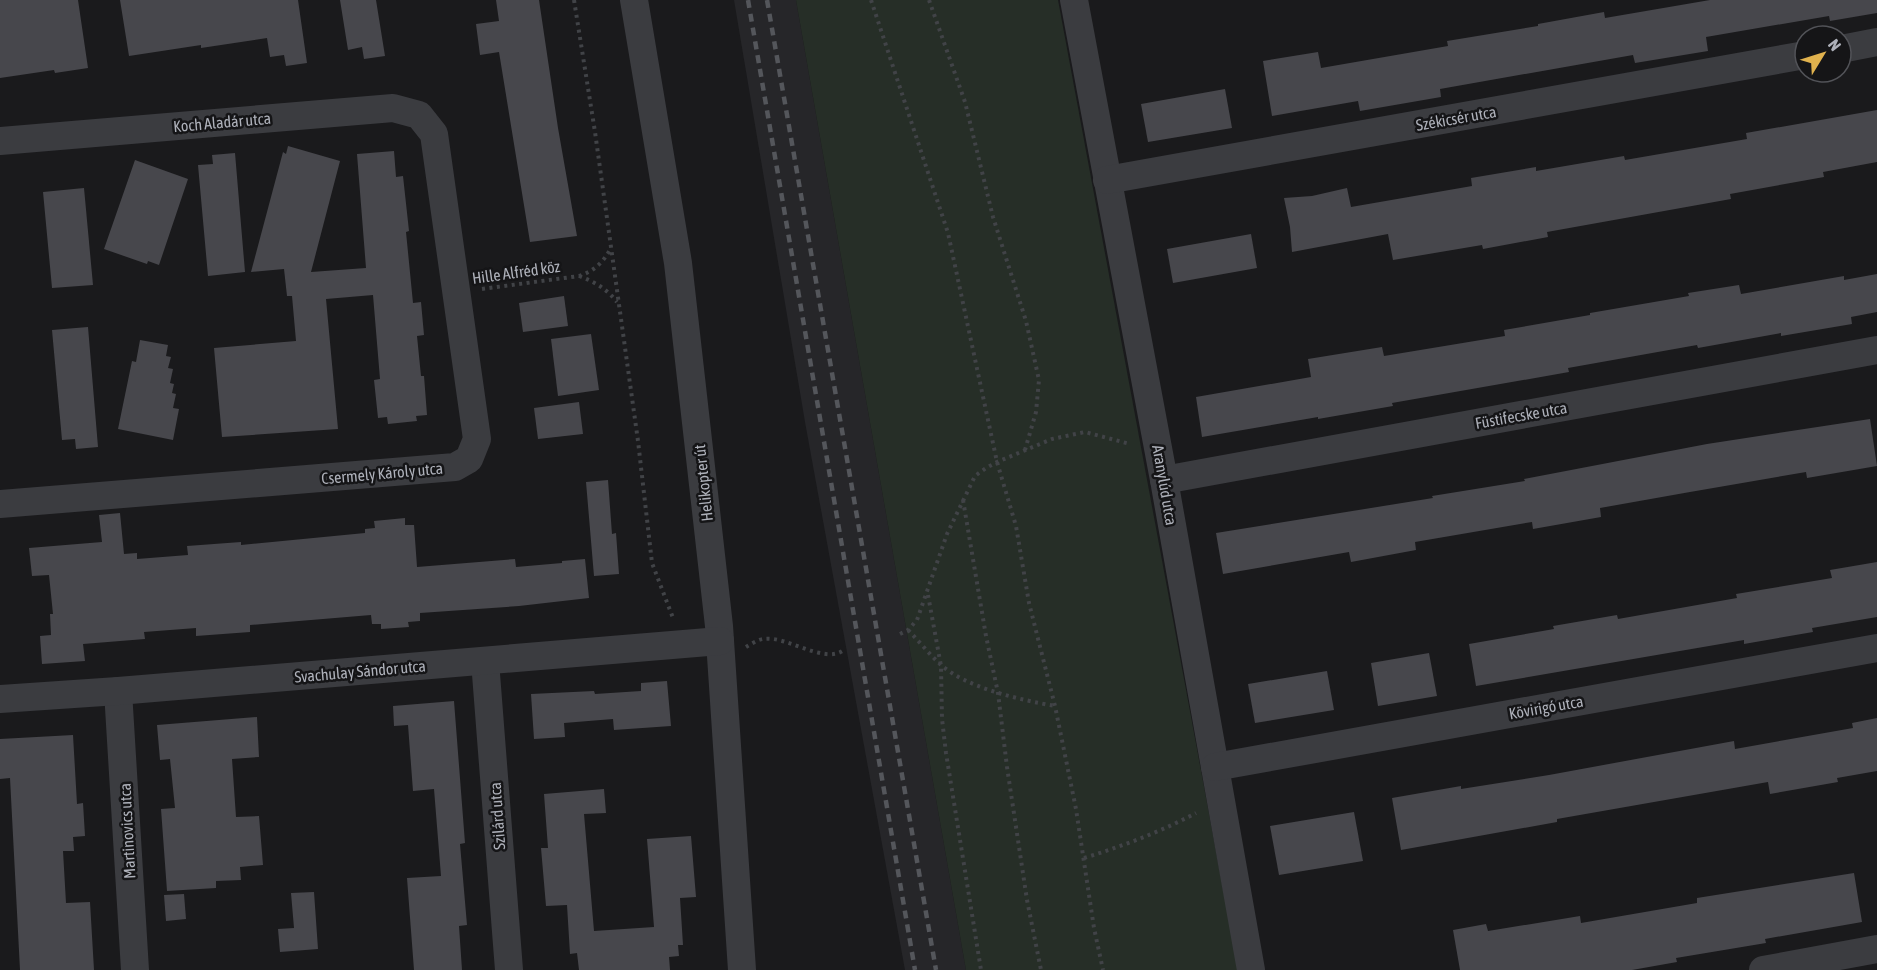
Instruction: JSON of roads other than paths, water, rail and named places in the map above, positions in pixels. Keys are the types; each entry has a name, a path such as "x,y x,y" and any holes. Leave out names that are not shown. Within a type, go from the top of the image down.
{"street":[{"name":"Helikopter út","path":"634,0 678,263 729,648 742,970"},
{"name":"Aranylúd utca","path":"1074,0 1162,468 1251,970"},
{"path":"1853,47 1877,42"},
{"name":"Székicsér utca","path":"1107,180 1793,57"},
{"name":"Koch Aladár utca","path":"0,141 393,108 420,115 434,134"},
{"name":"Csermely Károly utca","path":"0,504 455,467 469,459 477,439 434,134"},
{"name":"Füstifecske utca","path":"1162,468 1877,350"},
{"name":"Svachulay Sándor utca","path":"0,699 682,644 729,648"},
{"name":"Kövirigó utca","path":"1215,767 1877,648"},
{"name":"Szilárd utca","path":"485,661 508,970"},
{"name":"Martinovics utca","path":"118,691 135,970"},
{"path":"1763,970 1877,949"}],"railway":[{"path":"748,0 915,970"},
{"path":"767,0 936,970"}]}
